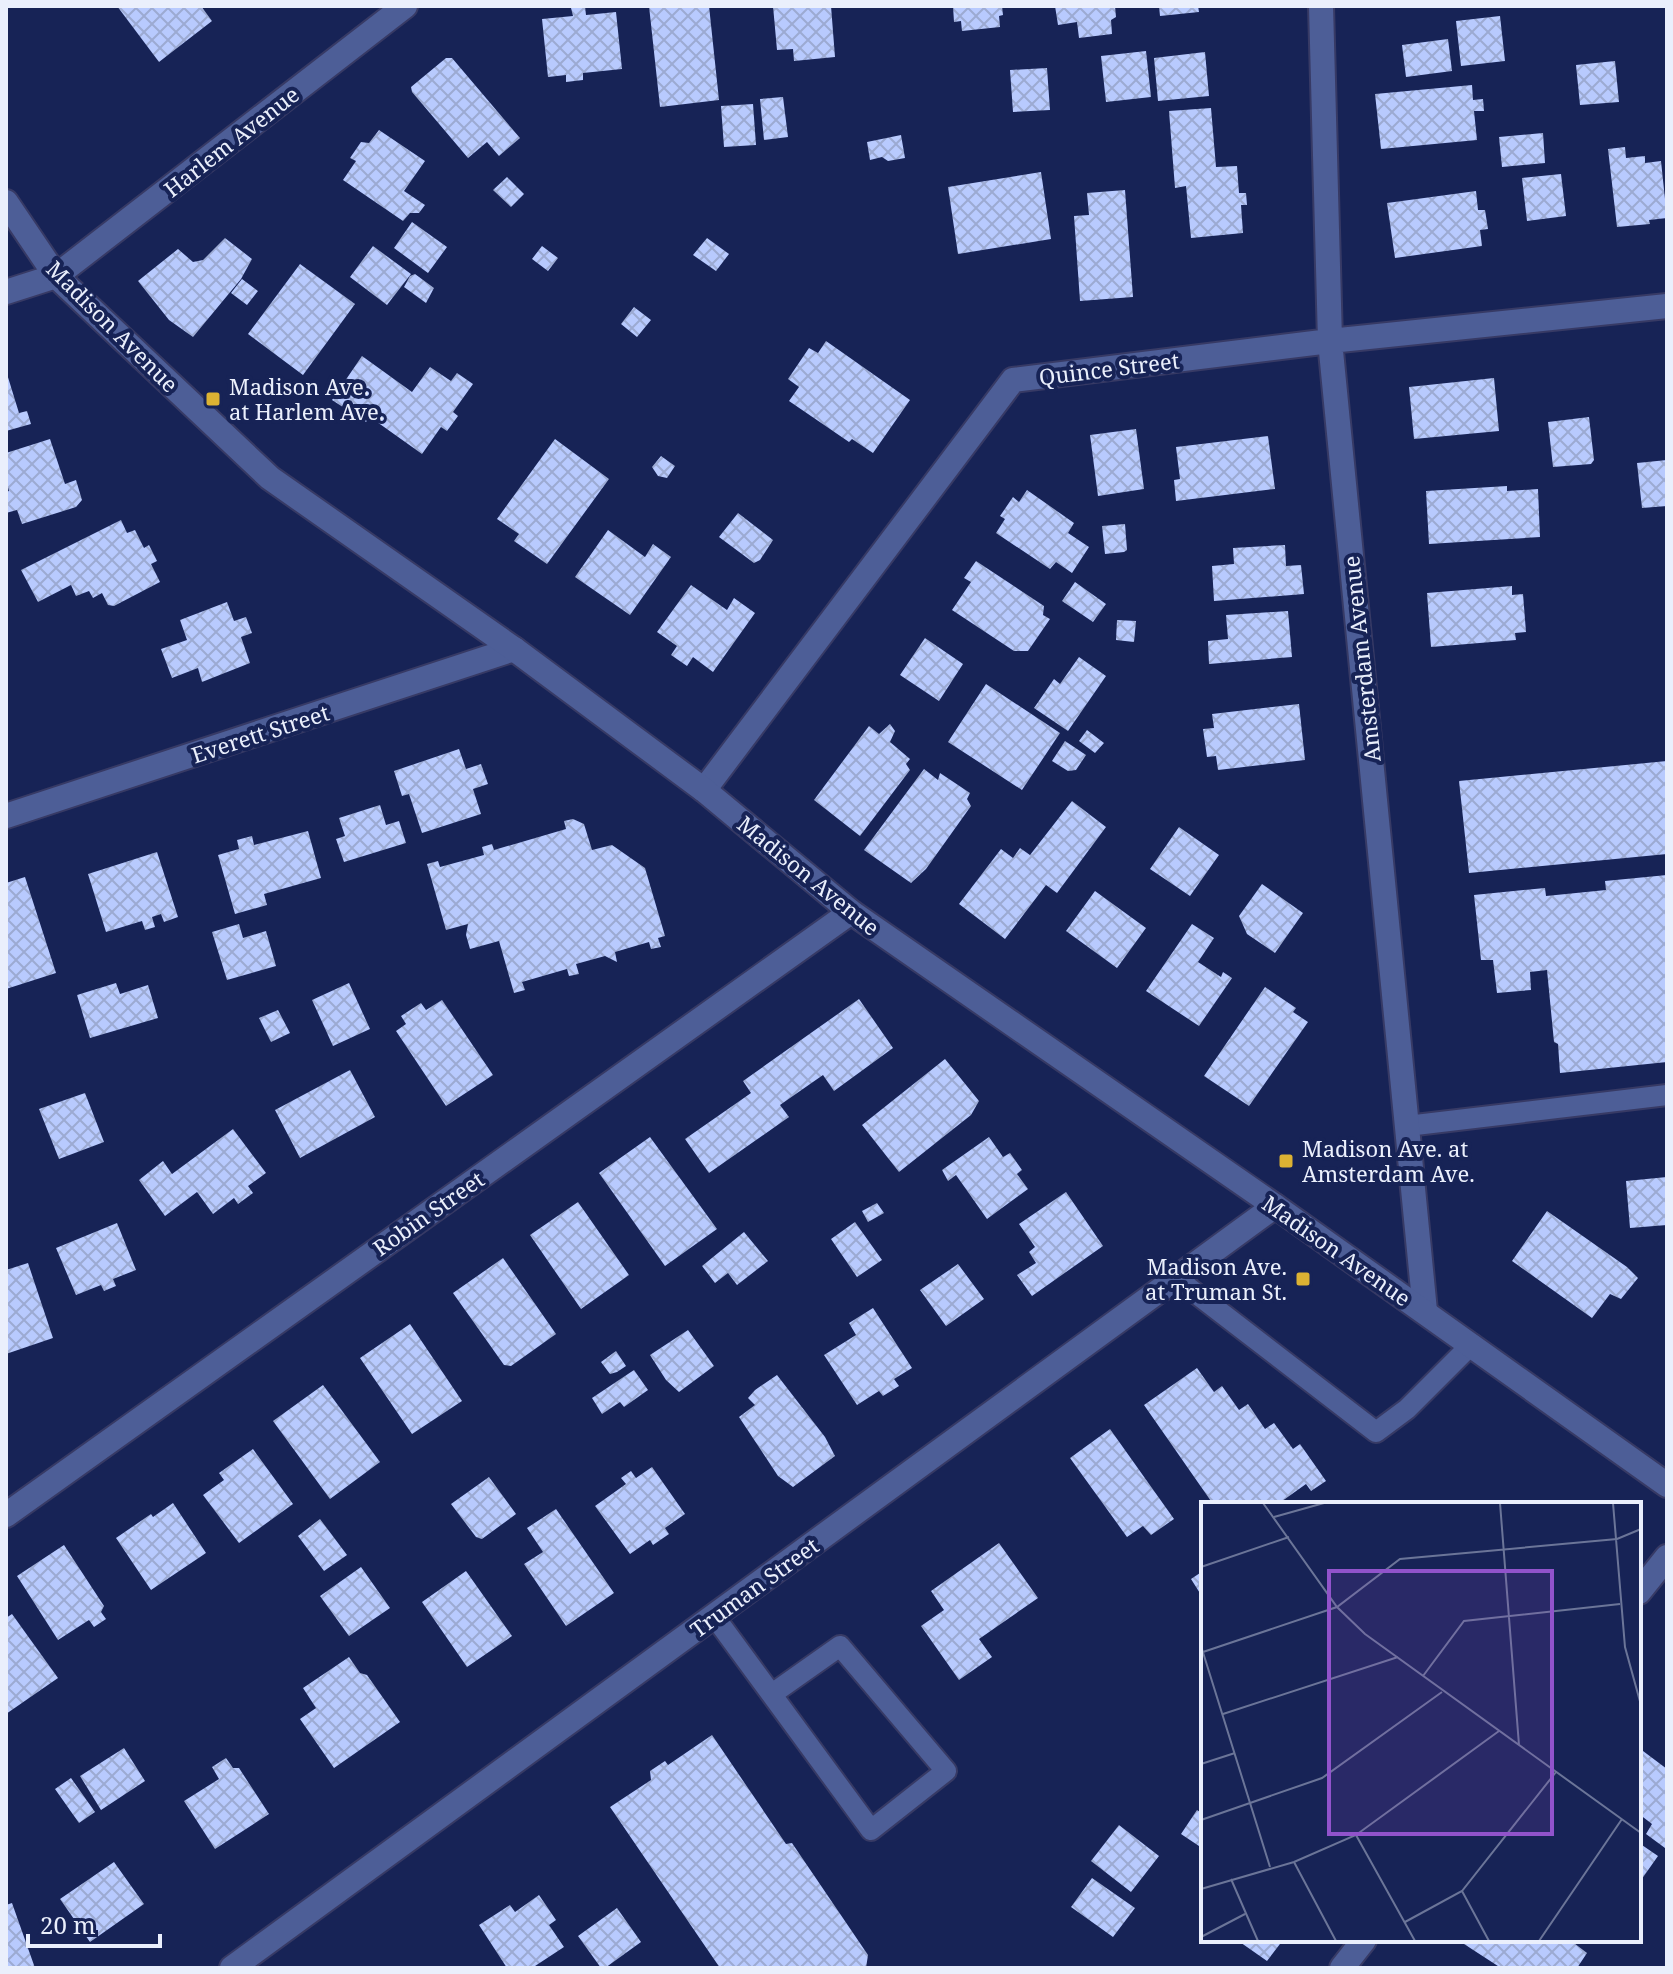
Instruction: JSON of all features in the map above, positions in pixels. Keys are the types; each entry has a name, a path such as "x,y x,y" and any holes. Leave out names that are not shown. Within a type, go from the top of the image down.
{"street":[{"name":"Harlem Avenue","path":"6,292 56,276 405,6"},
{"name":"Amsterdam Avenue","path":"1321,6 1330,341 1425,1311"},
{"name":"Madison Avenue","path":"6,202 56,276 270,478 514,649 704,790 851,912 1472,1344 1667,1485"},
{"name":"Quince Street","path":"704,790 1013,380 1330,341 1667,306"},
{"name":"Everett Street","path":"6,816 514,649"},
{"name":"Robin Street","path":"6,1515 851,912"},
{"name":"Truman Street","path":"232,1968 1275,1206"},
{"path":"1641,1590 1667,1557"},
{"path":"1342,1968 1362,1942"}],"lane":[{"path":"1407,1126 1667,1095"},
{"path":"1176,1278 1376,1432 1407,1409 1472,1344"},
{"path":"714,1616 871,1830 946,1771 840,1646 772,1694"}],"building":[{"path":"117,6 201,6 212,21 159,62"},
{"path":"585,6 586,15 616,12 622,69 583,73 583,80 566,82 566,75 548,77 542,19 573,16 571,8"},
{"path":"649,6 709,6 719,100 660,107"},
{"path":"773,6 831,6 835,57 794,61 793,49 777,50"},
{"path":"953,6 1002,6 1000,27 962,31 961,21 954,22"},
{"path":"1055,6 1115,6 1116,17 1111,20 1112,34 1079,38 1077,22 1058,25"},
{"path":"1159,6 1198,6 1199,12 1160,16"},
{"path":"1500,16 1505,61 1461,66 1456,21"},
{"path":"1448,39 1452,71 1406,77 1402,45"},
{"path":"1146,51 1151,97 1106,102 1101,56"},
{"path":"1205,52 1209,96 1158,101 1154,58"},
{"path":"446,58 452,58 520,138 499,156 487,142 468,158 412,92 411,87"},
{"path":"1615,61 1619,102 1580,105 1576,65"},
{"path":"1047,68 1050,110 1013,112 1010,70"},
{"path":"1472,85 1473,100 1483,99 1484,111 1474,111 1477,140 1381,149 1375,94"},
{"path":"783,97 788,137 764,140 760,99"},
{"path":"753,104 756,145 724,147 721,106"},
{"path":"1211,108 1216,167 1237,166 1239,193 1246,193 1247,205 1241,205 1243,233 1191,238 1186,186 1175,188 1169,111"},
{"path":"379,130 425,161 404,191 425,205 419,213 410,213 403,221 343,180 356,161 350,158 361,142 369,143"},
{"path":"1543,133 1545,163 1502,167 1499,137"},
{"path":"901,135 905,158 870,160 867,142"},
{"path":"1625,147 1626,158 1645,156 1645,163 1661,161 1667,218 1649,220 1650,224 1617,227 1608,149"},
{"path":"1041,172 1051,239 958,254 948,187"},
{"path":"1561,174 1566,216 1527,221 1522,178"},
{"path":"507,177 524,194 511,207 493,190"},
{"path":"1125,190 1133,297 1080,301 1074,216 1089,215 1087,193"},
{"path":"1476,191 1478,210 1485,210 1488,229 1480,230 1482,246 1395,258 1387,203"},
{"path":"412,222 447,247 428,273 394,248"},
{"path":"225,238 252,259 241,279 193,337 169,320 138,281 178,249 193,262 203,260"},
{"path":"707,238 729,254 716,271 693,255"},
{"path":"373,246 411,274 387,305 350,277"},
{"path":"542,246 558,258 548,271 532,259"},
{"path":"300,264 355,304 303,375 248,334"},
{"path":"415,274 434,288 426,303 404,287 410,276"},
{"path":"242,279 258,291 247,305 231,293"},
{"path":"634,307 651,320 637,337 621,324"},
{"path":"826,341 910,400 873,453 852,439 849,442 789,401 799,387 788,379 809,348 818,353"},
{"path":"362,356 412,392 430,367 451,381 457,373 473,384 453,412 458,416 447,431 441,427 422,454 370,417 366,422 332,400"},
{"path":"7,374 19,413 27,411 31,424 6,431"},
{"path":"1494,378 1499,431 1414,439 1409,387"},
{"path":"1589,417 1594,460 1591,464 1553,467 1548,422"},
{"path":"1136,429 1144,489 1098,496 1090,435"},
{"path":"1268,436 1275,489 1176,501 1174,480 1180,479 1176,447"},
{"path":"50,439 65,484 76,480 82,500 76,507 22,524 17,510 6,513 6,492 9,491 6,453"},
{"path":"555,439 609,479 547,564 514,541 519,534 497,519"},
{"path":"661,456 675,466 667,478 658,476 652,467"},
{"path":"1667,460 1667,506 1642,508 1637,463"},
{"path":"1507,486 1507,491 1538,489 1540,537 1429,544 1426,491"},
{"path":"1027,490 1074,523 1068,533 1089,547 1072,573 1056,562 1050,569 996,533 1005,519 1000,516 1013,497 1019,502"},
{"path":"738,513 773,540 760,560 754,563 719,537"},
{"path":"121,520 127,533 135,530 144,548 149,545 157,561 151,564 160,582 114,606 108,605 102,593 93,598 89,591 76,596 71,585 38,602 21,570"},
{"path":"1125,524 1127,550 1105,554 1102,526"},
{"path":"608,530 645,557 653,544 671,557 630,615 575,577"},
{"path":"1285,545 1286,566 1301,565 1304,594 1214,601 1212,566 1234,564 1233,548"},
{"path":"976,561 1044,606 1043,615 1050,619 1028,651 1014,651 952,610 971,582 964,578"},
{"path":"1075,582 1106,604 1093,622 1062,601"},
{"path":"691,585 727,610 734,598 755,613 713,672 693,657 687,666 671,655 677,646 657,632"},
{"path":"1512,586 1512,595 1523,594 1526,632 1515,633 1516,640 1431,647 1427,593"},
{"path":"227,602 234,621 246,617 252,633 241,637 250,663 202,682 198,668 172,678 161,649 187,640 180,620"},
{"path":"1288,611 1292,657 1209,664 1208,641 1228,639 1226,615"},
{"path":"1117,620 1136,621 1134,642 1116,640"},
{"path":"925,638 963,664 939,701 900,675"},
{"path":"1079,657 1106,676 1068,731 1034,708 1054,679 1060,684"},
{"path":"986,684 1060,733 1022,790 948,742"},
{"path":"1299,704 1305,760 1218,770 1216,756 1207,757 1203,729 1214,728 1212,714"},
{"path":"890,724 895,731 890,742 910,759 906,764 910,770 860,836 814,800 869,726 879,734"},
{"path":"1087,730 1104,743 1095,753 1079,741"},
{"path":"1065,741 1086,755 1076,770 1068,771 1052,761"},
{"path":"459,749 466,769 481,764 488,784 473,789 481,814 422,833 409,794 402,796 394,771"},
{"path":"1667,761 1667,854 1469,873 1459,781"},
{"path":"924,769 938,780 940,773 970,793 967,799 971,806 926,869 911,883 864,850"},
{"path":"1072,801 1106,827 1057,893 1046,885 1005,939 959,904 1001,849 1013,858 1020,848 1030,855"},
{"path":"380,805 386,825 399,821 406,843 344,862 336,839 345,836 339,818"},
{"path":"573,819 584,824 592,850 612,845 645,868 665,936 658,938 661,947 651,949 649,942 615,952 617,962 605,956 576,964 579,974 569,976 567,969 522,982 525,990 514,993 499,941 470,949 466,935 468,924 446,930 427,864 438,861 440,867 484,855 482,847 492,844 494,850 566,829 564,821"},
{"path":"1179,827 1219,855 1190,896 1150,869"},
{"path":"308,831 321,878 264,894 267,905 235,914 218,855 239,849 237,840 252,836 254,845"},
{"path":"157,852 178,917 164,922 161,914 152,917 155,927 145,930 142,921 106,932 88,874"},
{"path":"1667,875 1667,1062 1560,1073 1547,970 1530,972 1531,990 1497,993 1493,960 1481,960 1474,895 1545,888 1546,896 1606,890 1605,881"},
{"path":"25,877 56,973 6,989 6,883"},
{"path":"1262,884 1303,913 1275,953 1247,934 1239,916"},
{"path":"1095,891 1146,928 1117,968 1066,931"},
{"path":"239,924 243,938 266,931 276,966 227,980 212,932"},
{"path":"1192,924 1214,938 1198,962 1221,977 1223,972 1232,978 1199,1026 1146,991"},
{"path":"116,983 120,994 148,985 158,1018 90,1038 77,995"},
{"path":"349,983 370,1029 333,1046 312,1000"},
{"path":"1265,987 1296,1008 1293,1012 1308,1022 1249,1106 1204,1076"},
{"path":"859,999 893,1048 834,1091 823,1075 780,1105 789,1117 709,1173 685,1139 751,1093 743,1081"},
{"path":"442,1000 493,1075 446,1106 396,1031 406,1024 401,1016 421,1003 426,1010"},
{"path":"278,1010 290,1033 271,1042 259,1018"},
{"path":"945,1059 979,1101 971,1115 899,1172 862,1125"},
{"path":"350,1070 375,1117 300,1158 275,1110"},
{"path":"85,1093 104,1142 59,1159 39,1109"},
{"path":"233,1129 266,1173 248,1186 253,1193 238,1204 234,1198 213,1214 197,1192 165,1216 139,1180 163,1161 172,1174"},
{"path":"650,1137 717,1229 665,1266 599,1173"},
{"path":"989,1137 1003,1157 1010,1153 1022,1170 1017,1174 1028,1189 987,1219 956,1175 948,1181 942,1170"},
{"path":"1667,1177 1667,1225 1630,1228 1626,1181"},
{"path":"1066,1192 1103,1246 1032,1296 1017,1275 1036,1263 1029,1252 1035,1247 1019,1224"},
{"path":"578,1202 629,1275 581,1309 530,1235"},
{"path":"877,1203 884,1213 868,1222 862,1211"},
{"path":"1547,1211 1638,1278 1621,1299 1610,1294 1592,1318 1512,1261"},
{"path":"855,1222 882,1260 857,1277 831,1239"},
{"path":"117,1223 136,1270 113,1279 116,1286 104,1291 101,1285 76,1295 56,1248"},
{"path":"744,1232 768,1261 737,1285 728,1273 715,1283 702,1266"},
{"path":"503,1258 556,1334 511,1366 504,1365 453,1293"},
{"path":"28,1263 53,1338 6,1354 6,1270"},
{"path":"958,1264 984,1299 946,1326 920,1290"},
{"path":"873,1308 912,1368 894,1379 899,1386 883,1396 879,1391 857,1405 824,1355 856,1335 849,1323"},
{"path":"410,1324 462,1401 412,1434 360,1358"},
{"path":"688,1330 714,1366 679,1392 666,1380 650,1355"},
{"path":"616,1351 626,1366 610,1374 601,1362"},
{"path":"1197,1368 1214,1392 1222,1386 1239,1410 1248,1404 1265,1429 1274,1423 1293,1449 1300,1444 1326,1481 1311,1491 1306,1484 1281,1502 1212,1502 1144,1405"},
{"path":"634,1370 648,1390 624,1407 620,1402 602,1414 592,1398"},
{"path":"777,1375 825,1437 835,1456 793,1487 778,1476 739,1417 755,1405 748,1398 755,1390"},
{"path":"323,1385 380,1462 330,1499 273,1421"},
{"path":"1110,1429 1174,1519 1151,1535 1143,1526 1127,1537 1070,1458"},
{"path":"253,1449 293,1504 239,1543 203,1495 224,1480 219,1473"},
{"path":"652,1467 685,1514 665,1528 669,1534 653,1545 650,1540 630,1554 595,1506 626,1484 621,1478 631,1471 636,1478"},
{"path":"489,1477 516,1514 482,1539 476,1537 451,1504"},
{"path":"173,1503 206,1553 151,1590 116,1538"},
{"path":"556,1509 614,1593 566,1626 524,1564 543,1552 527,1528"},
{"path":"320,1519 347,1555 324,1571 298,1536"},
{"path":"999,1543 1038,1598 979,1639 992,1657 959,1680 921,1626 944,1610 931,1591"},
{"path":"64,1545 104,1606 101,1612 106,1619 94,1627 89,1620 58,1640 17,1576"},
{"path":"361,1567 390,1608 349,1636 320,1596"},
{"path":"466,1571 512,1636 467,1667 422,1602"},
{"path":"1201,1572 1201,1595 1191,1579"},
{"path":"12,1614 58,1678 6,1714 6,1618"},
{"path":"349,1657 360,1673 367,1675 400,1722 334,1768 300,1719 316,1708 303,1688"},
{"path":"712,1735 786,1844 792,1843 868,1955 866,1968 720,1968 610,1807 651,1780 650,1771 665,1761 668,1765"},
{"path":"124,1748 145,1781 101,1810 80,1776"},
{"path":"1641,1750 1667,1769 1665,1848 1646,1834 1652,1824 1641,1816"},
{"path":"226,1758 233,1768 239,1768 269,1814 215,1849 184,1801 219,1779 212,1767"},
{"path":"71,1778 95,1812 79,1823 55,1789"},
{"path":"1197,1810 1201,1813 1199,1846 1181,1834"},
{"path":"1119,1825 1159,1856 1131,1892 1091,1861"},
{"path":"1641,1844 1658,1856 1641,1880"},
{"path":"114,1862 144,1904 90,1942 60,1899"},
{"path":"1092,1878 1135,1908 1113,1937 1071,1907"},
{"path":"539,1895 556,1920 549,1925 564,1947 532,1968 507,1968 479,1925 510,1905 515,1912"},
{"path":"12,1903 35,1968 6,1968 6,1905"},
{"path":"617,1908 641,1942 601,1968 578,1936"},
{"path":"1240,1942 1281,1942 1267,1961"},
{"path":"1573,1942 1587,1953 1577,1968 1501,1968 1464,1944"}],"place":[{"name":"Madison Ave. at Harlem Ave.","path":"213,399"},
{"name":"Madison Ave. at Amsterdam Ave.","path":"1286,1161"},
{"name":"Madison Ave. at Truman St.","path":"1303,1279"}]}
